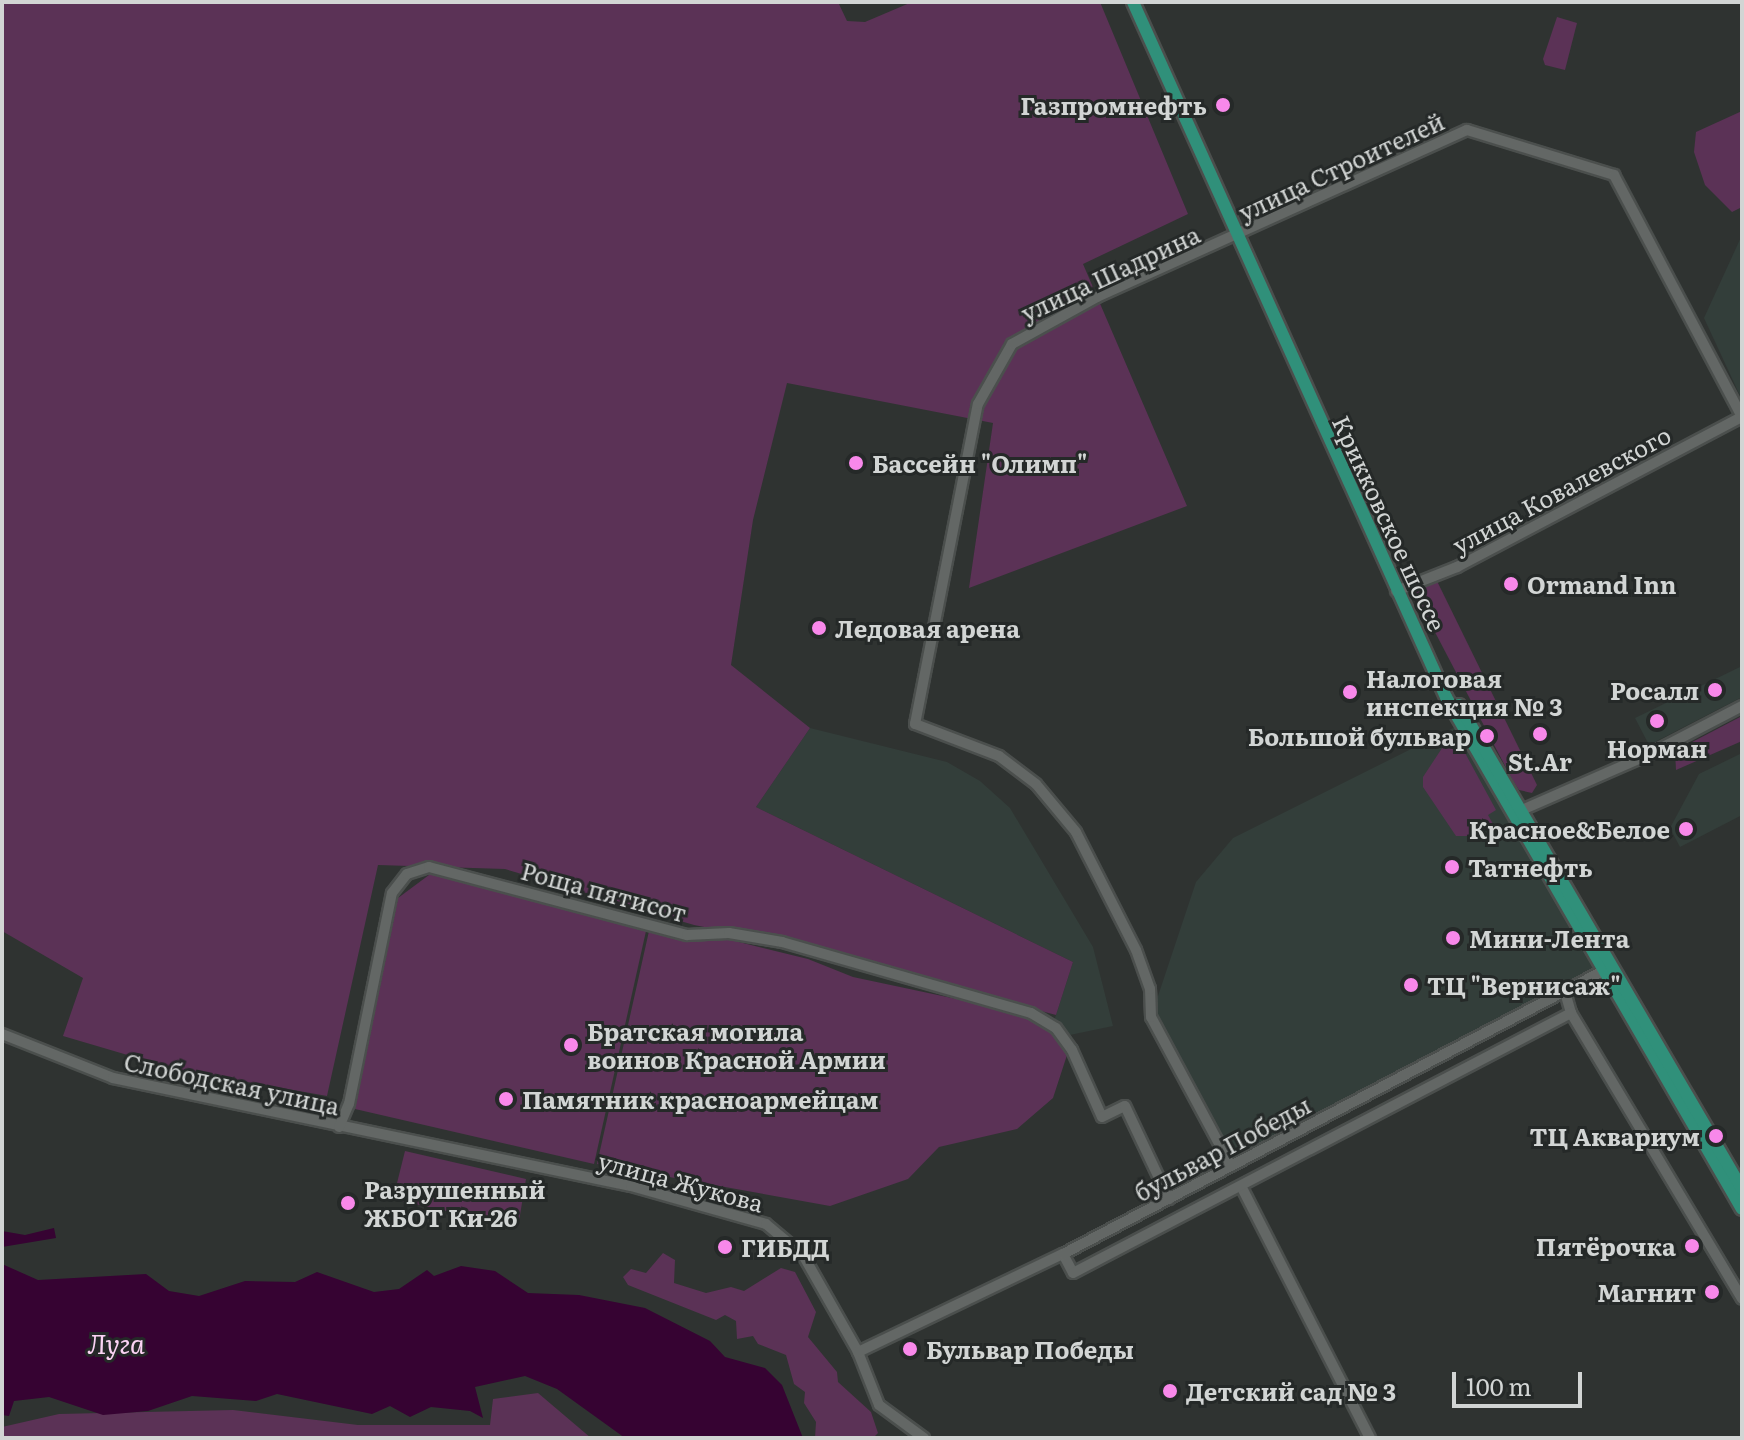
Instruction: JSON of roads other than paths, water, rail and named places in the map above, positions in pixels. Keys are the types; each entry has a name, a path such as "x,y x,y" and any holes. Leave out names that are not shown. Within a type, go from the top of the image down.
{"main road":[{"name":"Крикковское шоссе","path":"1133,2 1400,589 1446,697 1517,812 1601,972 1742,1209"},
{"path":"1140,2 1239,235"},
{"path":"1517,812 1742,1189"}],"street":[{"name":"улица Строителей","path":"1239,235 1467,130 1614,175 1742,417"},
{"name":"улица Шадрина","path":"1231,1166 1151,1017 1150,989 1136,950 1076,832 1036,784 999,756 915,724 978,404 1012,344 1097,297 1239,235"},
{"name":"улица Ковалевского","path":"1400,589 1457,567 1742,417"},
{"path":"1517,812 1648,755 1742,706"},
{"name":"Роща пятисот","path":"339,1127 349,1104 392,893 407,874 429,867 687,935 729,933 782,942 1031,1013 1056,1028 1072,1050 1102,1117 1125,1106 1169,1199"},
{"name":"бульвар Победы","path":"858,1352 1063,1254 1601,972"},
{"path":"1565,992 1571,1013 1742,1299"},
{"path":"1063,1254 1073,1273 1571,1013"},
{"name":"Слободская улица","path":"2,1034 113,1078 339,1127 507,1159"},
{"name":"улица Жукова","path":"507,1159 695,1201 766,1224 803,1255 858,1352 879,1405 924,1438"},
{"path":"1241,1186 1370,1438"}],"water":[{"path":"54,1228 56,1238 2,1247 2,1231 25,1235"},
{"name":"Луга","path":"2,1264 38,1280 146,1274 169,1291 199,1296 245,1281 295,1282 317,1272 374,1292 399,1289 427,1270 434,1276 461,1266 495,1271 528,1293 579,1295 645,1308 710,1341 725,1357 765,1368 782,1385 803,1438 625,1438 557,1389 525,1376 475,1387 483,1418 470,1411 431,1407 410,1417 390,1406 372,1414 277,1394 256,1401 192,1396 148,1411 103,1415 49,1397 14,1401 9,1416 2,1415"}],"place":[{"name":"Газпромнефть","path":"1223,105"},
{"name":"Бассейн \"Олимп\"","path":"856,463"},
{"name":"Ormand Inn","path":"1511,584"},
{"name":"Ледовая арена","path":"819,628"},
{"name":"Росалл","path":"1715,690"},
{"name":"Налоговая инспекция № 3","path":"1350,692"},
{"name":"Норман","path":"1657,721"},
{"name":"St.Ar","path":"1540,734"},
{"name":"Большой бульвар","path":"1487,736"},
{"name":"Красное&Белое","path":"1686,829"},
{"name":"Татнефть","path":"1452,867"},
{"name":"Мини-Лента","path":"1453,938"},
{"name":"ТЦ \"Вернисаж\"","path":"1411,985"},
{"name":"Братская могила воинов Красной Армии","path":"571,1045"},
{"name":"Памятник красноармейцам","path":"506,1099"},
{"name":"ТЦ Аквариум","path":"1716,1136"},
{"name":"Разрушенный ЖБОТ Ки-26","path":"348,1203"},
{"name":"Пятёрочка","path":"1692,1246"},
{"name":"ГИБДД","path":"725,1247"},
{"name":"Магнит","path":"1712,1292"},
{"name":"Бульвар Победы","path":"910,1349"},
{"name":"Детский сад № 3","path":"1170,1391"}]}
